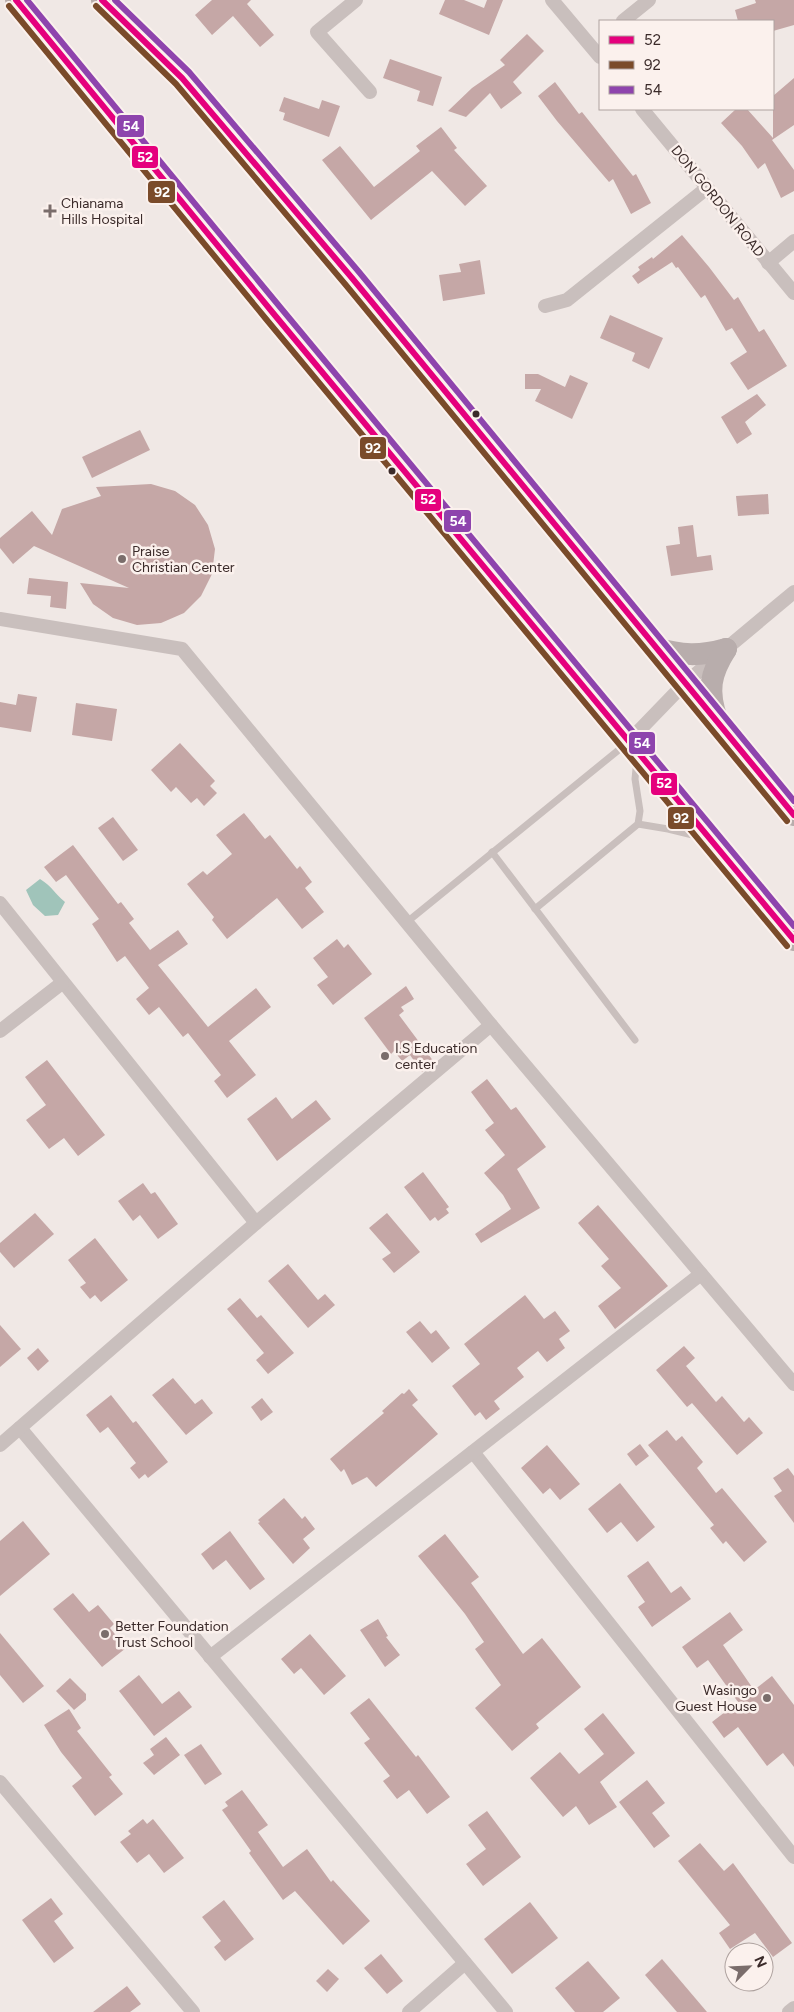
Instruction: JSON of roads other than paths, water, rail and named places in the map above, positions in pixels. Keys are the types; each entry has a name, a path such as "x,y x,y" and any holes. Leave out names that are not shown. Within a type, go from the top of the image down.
{"main road":[{"path":"16,0 110,111 282,324 794,940"},
{"path":"102,0 188,85 352,278 794,814"},
{"path":"656,648 673,653 692,655 709,654 726,649"},
{"path":"719,723 712,704 711,684 716,666 726,649"}],"street":[{"path":"356,0 317,32 370,92"},
{"path":"552,0 598,48"},
{"path":"625,20 649,0"},
{"name":"DON GORDON ROAD","path":"643,110 794,293"},
{"path":"545,306 567,300 707,188"},
{"path":"768,263 794,241"},
{"path":"633,748 686,683 794,592"},
{"path":"0,619 182,649 491,1025 794,1384"},
{"path":"0,904 256,1223"},
{"path":"0,1031 62,983"},
{"path":"0,1445 256,1223 491,1025"},
{"path":"210,1657 701,1274"},
{"path":"20,1428 506,2012"},
{"path":"472,1452 794,1857"},
{"path":"0,1782 193,2012"},
{"path":"409,2012 465,1963"},
{"path":"789,2012 794,2008"}],"lane":[{"path":"536,909 638,824 640,811 633,748"},
{"path":"407,922 492,852 633,748"},
{"path":"638,824 668,828 710,839"},
{"path":"492,852 636,1040"}],"place":[{"name":"Chianama Hills Hospital","path":"50,211"},
{"name":"Praise Christian Center","path":"122,559"},
{"name":"I.S Education center","path":"385,1056"},
{"name":"Better Foundation Trust School","path":"105,1634"},
{"name":"Wasingo Guest House","path":"767,1698"}]}
